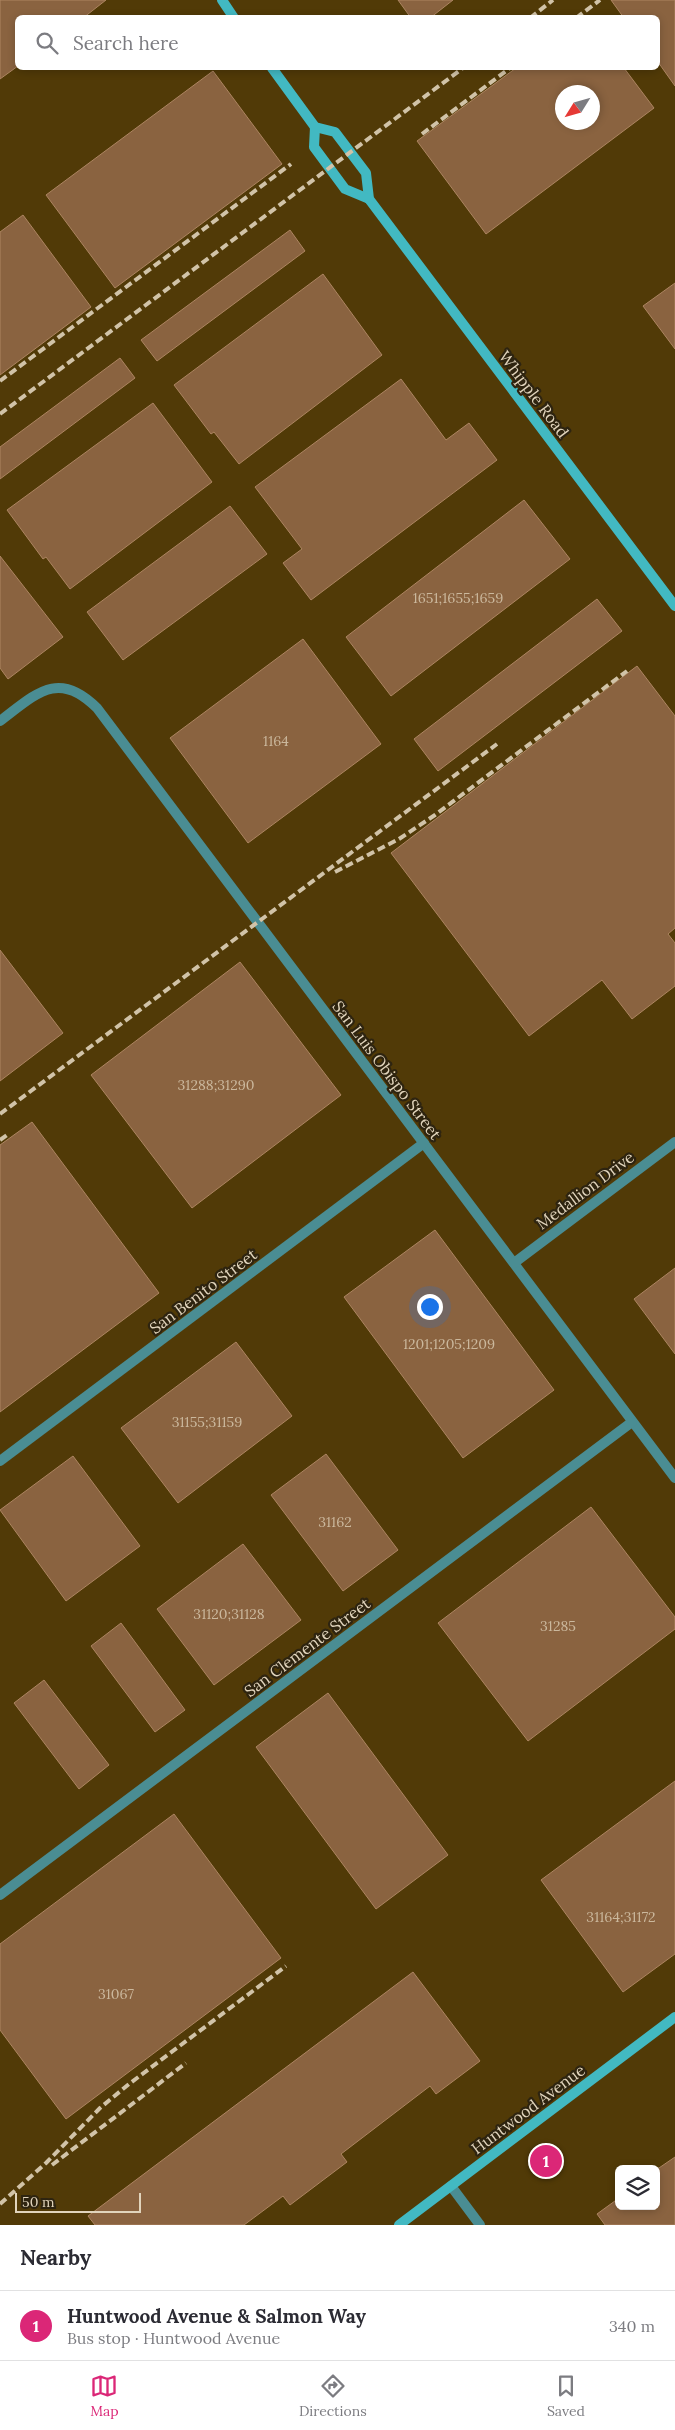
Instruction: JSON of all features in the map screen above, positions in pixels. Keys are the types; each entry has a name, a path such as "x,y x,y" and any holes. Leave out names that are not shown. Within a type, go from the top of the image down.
{"main road":[{"path":"222,0 232,15"},
{"path":"273,70 315,127 314,147 329,168 345,189 369,199 366,173 335,132 315,127"},
{"name":"Whipple Road","path":"369,199 675,606"},
{"name":"Huntwood Avenue","path":"399,2225 675,2017"}],"street":[{"name":"San Luis Obispo Street","path":"0,721 30,698 49,688 68,687 84,694 97,708 675,1478"},
{"name":"Medallion Drive","path":"514,1263 675,1142"},
{"name":"San Benito Street","path":"0,1461 424,1143"},
{"name":"San Clemente Street","path":"0,1895 632,1422"},
{"path":"451,2186 480,2225"}],"building":[{"path":"0,0 106,0 87,15 15,15 15,68 0,79"},
{"path":"398,0 453,0 434,15 409,15"},
{"path":"611,0 675,0 675,86 660,65 660,15 622,15"},
{"path":"513,70 626,70 654,108 486,234 417,141"},
{"path":"213,71 282,164 115,288 46,195"},
{"path":"23,215 91,307 0,375 0,232"},
{"path":"290,230 305,251 157,361 141,340"},
{"path":"323,274 382,355 239,464 214,432 211,434 174,385"},
{"path":"675,283 675,349 643,306"},
{"path":"120,358 135,378 0,479 0,447"},
{"path":"401,379 446,440 469,423 497,460 311,600 283,563 302,549 255,487"},
{"path":"153,403 212,482 70,589 46,557 43,559 7,510"},
{"path":"524,500 570,559 391,696 346,637"},
{"path":"230,506 267,554 123,660 87,612"},
{"path":"0,556 63,637 8,679 0,668"},
{"path":"597,599 622,631 438,771 414,739"},
{"path":"303,639 381,744 248,843 170,738"},
{"path":"637,666 675,716 675,928 668,934 675,943 675,986 632,1019 602,980 529,1036 391,853"},
{"path":"0,950 63,1033 0,1081"},
{"path":"240,962 341,1095 192,1208 91,1075"},
{"path":"32,1122 159,1293 0,1412 0,1145"},
{"path":"435,1230 554,1390 463,1458 344,1297"},
{"path":"675,1268 675,1354 634,1299"},
{"path":"236,1342 292,1416 178,1503 121,1428"},
{"path":"326,1454 398,1550 343,1591 271,1495"},
{"path":"73,1456 140,1546 66,1601 0,1510"},
{"path":"591,1507 675,1617 675,1629 528,1741 438,1623"},
{"path":"243,1544 301,1620 214,1685 157,1609"},
{"path":"121,1623 185,1710 155,1732 91,1646"},
{"path":"44,1680 109,1765 79,1789 14,1703"},
{"path":"328,1693 448,1855 376,1909 256,1747"},
{"path":"675,1781 675,1954 623,1992 541,1880"},
{"path":"174,1814 281,1958 66,2119 0,2030 0,1944"},
{"path":"413,1972 480,2061 436,2094 430,2086 341,2154 347,2162 290,2205 283,2196 244,2225 95,2225 88,2216"},
{"path":"675,2157 675,2225 605,2225 597,2214 615,2201 615,2210 660,2210 660,2167"}],"railway":[{"path":"534,15 553,0"},
{"path":"580,15 600,0"},
{"path":"0,414 460,70"},
{"path":"422,134 507,70"},
{"path":"0,381 291,164"},
{"path":"335,872 399,839 435,815 627,671"},
{"path":"0,1114 497,744"},
{"path":"0,1140 7,1135"},
{"path":"0,2204 46,2163 100,2108 286,1966"},
{"path":"52,2165 186,2063"}],"place":[{"name":"Huntwood Avenue & Salmon Way","path":"546,2161"}]}
